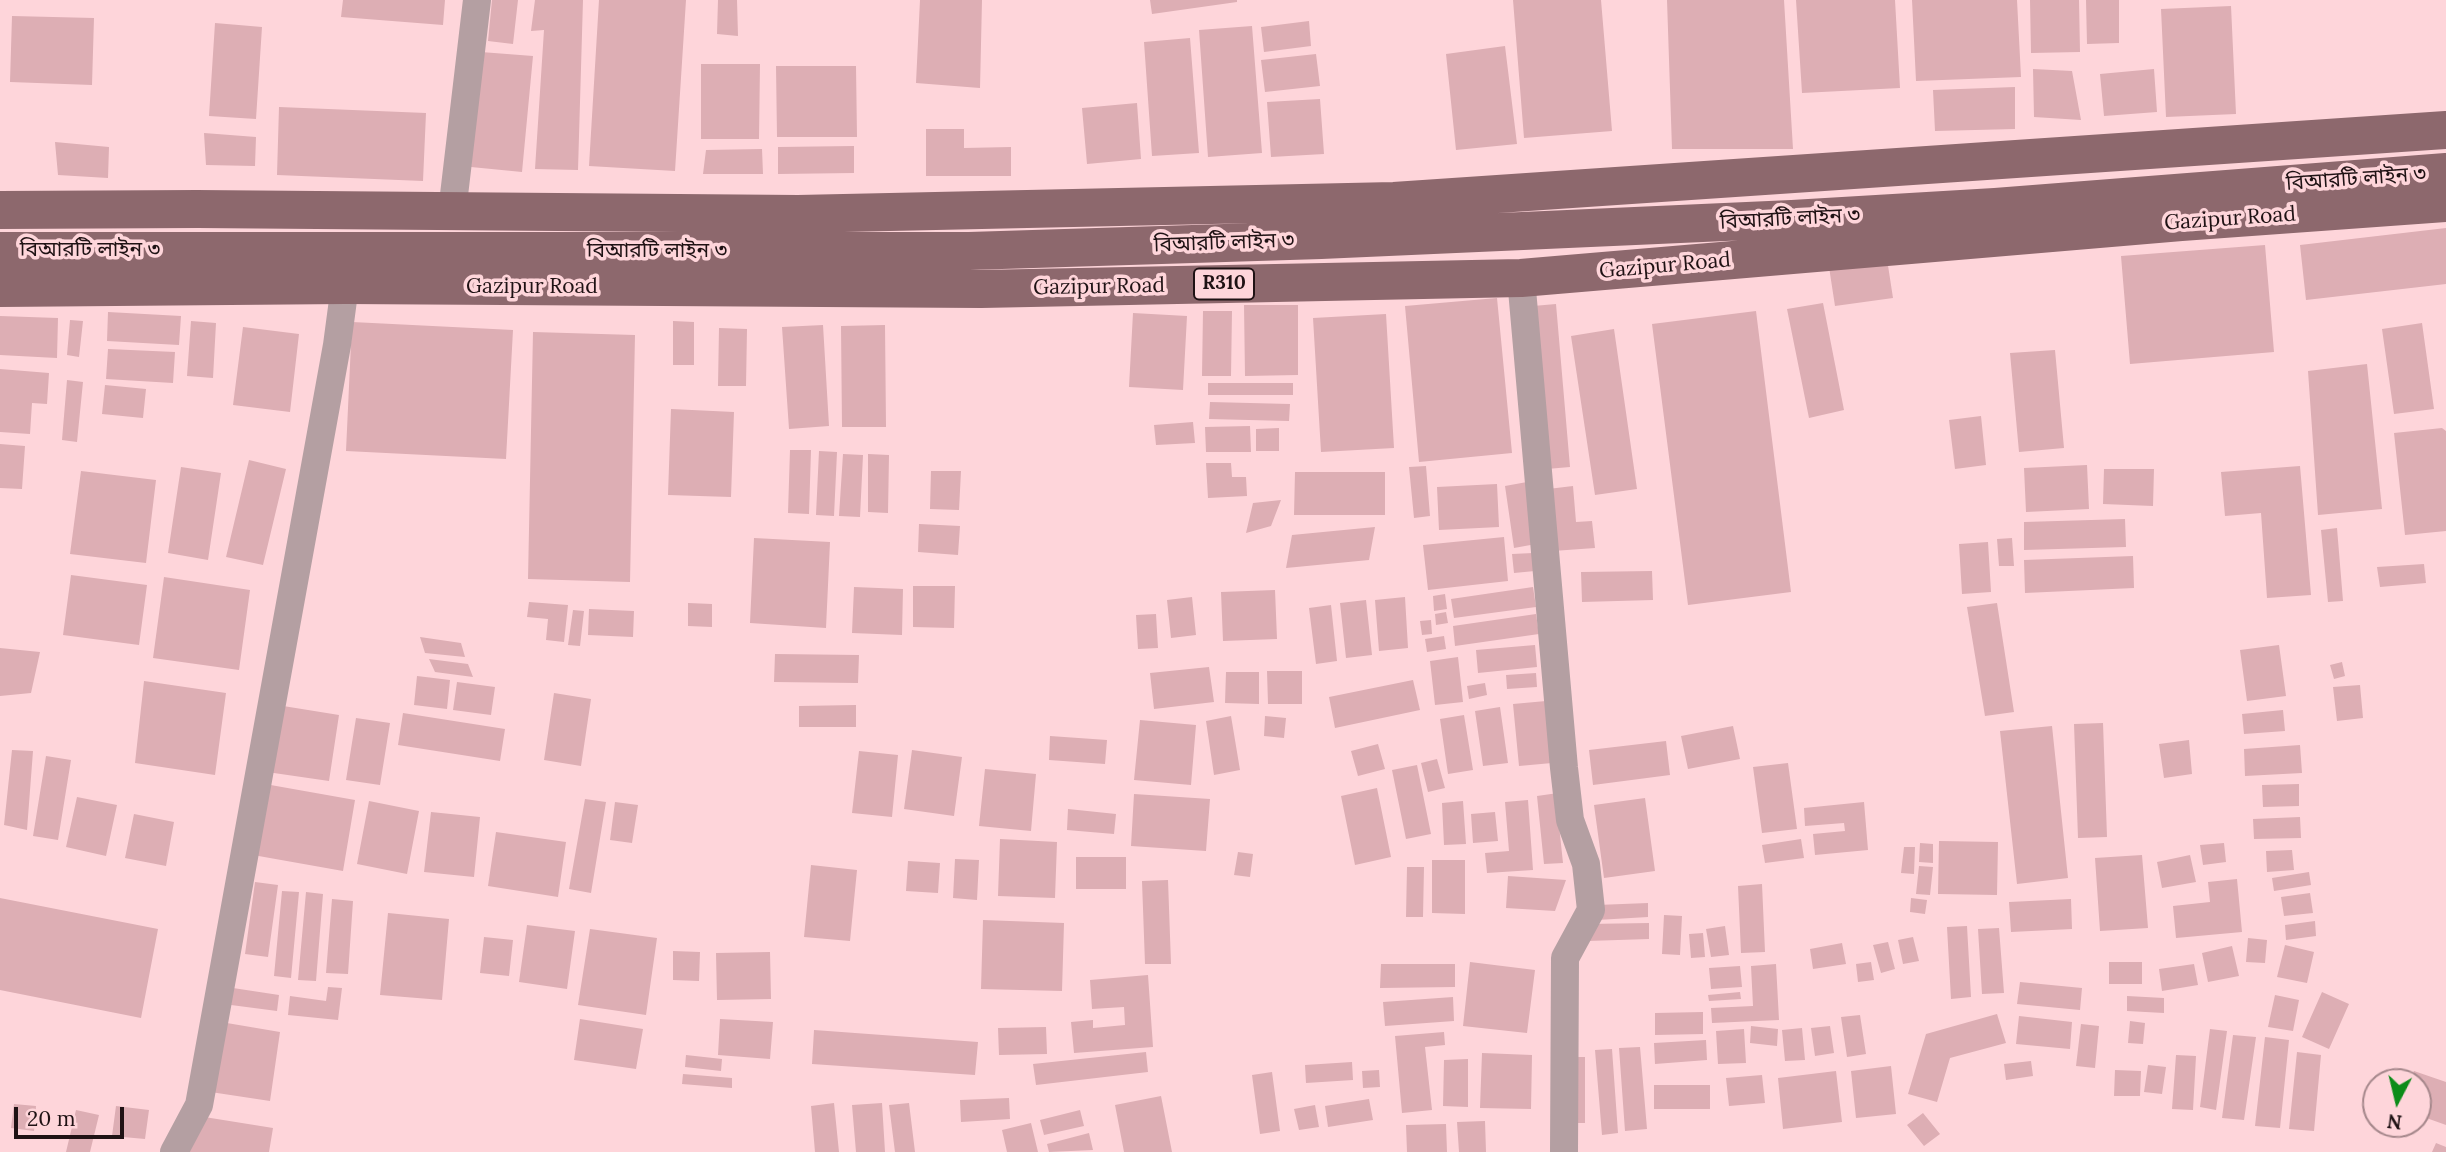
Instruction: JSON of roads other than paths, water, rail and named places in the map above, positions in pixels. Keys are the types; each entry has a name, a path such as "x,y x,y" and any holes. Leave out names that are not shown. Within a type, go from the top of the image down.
{"main road":[{"path":"0,210 798,214 1394,201 2446,130"},
{"name":"বিআরটি লাইন ৩","path":"0,251 969,251 1308,241 1819,218 2446,172"},
{"name":"Gazipur Road","path":"0,288 345,285 981,289 1521,278 2167,223 2446,203"}],"street":[{"path":"452,212 477,0"},
{"path":"1521,278 1564,768 1570,820 1586,864 1591,909 1565,958 1564,1152"},
{"path":"174,1152 199,1105 337,345 345,285"}]}
